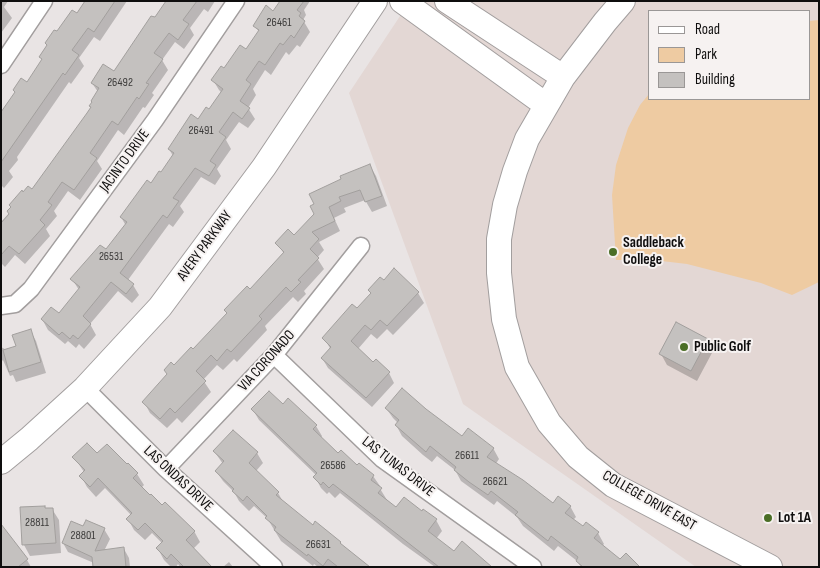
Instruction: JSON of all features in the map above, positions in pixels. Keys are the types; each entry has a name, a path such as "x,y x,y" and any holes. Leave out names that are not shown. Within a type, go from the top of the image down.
{"street":[{"path":"1,66 44,1"},
{"name":"JACINTO DRIVE","path":"1,306 14,304 31,289 155,120 236,1"},
{"name":"AVERY PARKWAY","path":"1,462 85,388 160,307 264,167 375,1"},
{"path":"402,1 546,105"},
{"path":"446,1 563,78"},
{"name":"COLLEGE DRIVE EAST","path":"623,1 563,78 527,140 515,172 505,204 499,239 499,273 504,320 518,367 549,423 578,457 613,485 770,567"},
{"name":"VIA CORONADO","path":"166,469 274,355 361,246"},
{"name":"LAS TUNAS DRIVE","path":"274,355 382,459 533,567"},
{"name":"LAS ONDAS DRIVE","path":"85,388 166,469 274,567"}],"shaded area":[{"name":"Saddleback College","path":"410,1 819,1 819,567 696,567 463,404 349,93"}],"green space":[{"path":"819,20 819,282 792,295 761,283 687,264 653,260 616,260 612,195 616,165 628,128 640,105 648,95 648,100 810,100 810,21"}],"building":[{"path":"85,1 115,1 94,32 88,28 72,50 79,55 65,75 63,73 1,162 1,112 15,92 13,90 21,78 27,82 42,59 39,57 47,45 45,43 54,30 57,31 72,10 77,13"},
{"path":"166,1 197,1 183,20 189,24 178,40 169,33 154,53 163,59 146,83 149,84 139,99 137,97 118,125 112,121 90,153 97,158 74,190 62,182 48,202 52,205 40,220 45,225 19,254 9,246 1,255 1,223 9,214 7,211 11,207 9,205 22,190 23,192 28,186 32,189 91,107 89,106 91,101 99,88 91,83 103,64 114,71 151,16 155,17"},
{"path":"280,1 304,1 297,10 301,13 299,16 305,21 294,38 291,35 283,45 280,43 265,65 259,61 246,80 251,84 240,101 250,108 242,119 233,112 219,132 226,137 210,161 216,165 209,176 195,168 173,198 179,201 167,218 163,215 120,273 134,284 126,294 111,282 83,316 91,324 78,339 73,335 70,339 62,332 59,335 41,319 51,307 59,313 80,287 70,279 100,245 106,249 127,222 120,217 147,180 151,183 159,171 161,172 174,153 168,149 191,114 198,119 206,107 209,109 223,89 211,80 221,66 224,68 240,45 246,49 259,30 253,26 266,5 273,11"},
{"path":"370,164 382,196 365,202 360,190 339,197 341,201 329,207 335,221 312,232 319,239 310,249 319,258 298,280 301,282 291,292 286,287 259,316 262,319 231,352 227,349 217,361 211,355 196,371 206,381 175,413 170,408 160,419 142,402 167,374 164,370 171,362 174,365 191,347 193,349 227,313 224,310 247,286 250,289 284,252 275,243 288,229 294,235 314,214 310,206 314,204 309,194 341,179 340,176"},
{"path":"394,268 419,292 387,326 380,320 371,330 365,325 351,341 373,362 376,359 390,372 366,398 321,358 331,347 322,338 352,304 357,308 371,293 368,290 380,277 384,280"},
{"name":"Public Golf","path":"676,322 708,339 691,371 659,354"},
{"path":"31,329 41,362 9,372 3,350 16,346 12,335"},
{"path":"402,388 462,436 468,428 494,448 487,457 523,480 553,503 558,496 571,506 565,513 583,526 586,522 599,532 594,538 620,559 626,553 640,567 583,567 576,561 578,557 551,536 548,541 515,515 518,512 491,491 488,495 469,482 454,470 456,467 430,446 426,452 395,425 399,420 385,408"},
{"path":"269,391 283,404 288,398 317,425 313,429 338,453 341,450 357,465 359,463 374,475 371,480 382,488 378,493 396,507 404,497 422,511 423,509 437,519 428,531 454,551 462,541 492,567 439,567 333,484 329,488 323,482 321,485 313,477 317,473 251,409"},
{"path":"233,430 258,452 249,463 279,492 276,495 313,525 315,521 370,567 338,567 328,559 323,566 274,530 276,527 265,518 267,516 247,496 243,501 232,491 234,489 215,471 224,461 213,451"},
{"path":"87,443 97,453 107,444 128,463 138,473 133,478 162,505 165,502 195,531 186,540 212,567 184,567 171,554 167,559 156,548 163,541 145,523 138,530 126,519 132,513 98,478 90,487 79,476 85,470 72,457"},
{"path":"45,506 45,508 53,508 56,543 22,545 20,507"},
{"path":"86,520 105,528 95,551 124,547 126,567 93,567 92,557 62,543 71,521 83,526"},
{"path":"1,524 28,559 18,567 1,567"}],"place":[{"name":"Saddleback College","path":"613,252"},
{"name":"Public Golf","path":"684,347"},
{"name":"Lot 1A","path":"768,518"}]}
